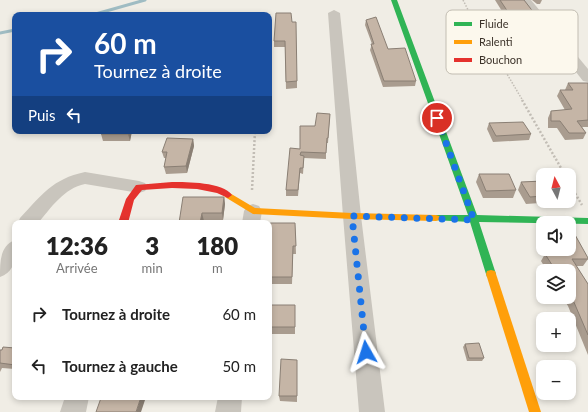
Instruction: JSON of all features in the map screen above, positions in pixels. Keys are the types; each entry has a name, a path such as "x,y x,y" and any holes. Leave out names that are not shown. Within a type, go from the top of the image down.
{"street":[{"path":"394,0 474,220 535,412"},
{"path":"526,0 534,10"},
{"path":"334,13 352,216 372,412"},
{"path":"578,65 588,78"},
{"path":"30,220 54,193 64,185 75,180 86,178 139,187 174,184 205,188 225,193 252,217 352,216 474,220 588,221"},
{"path":"124,220 130,199 139,187"},
{"path":"0,269 12,252"},
{"path":"73,412 76,400"},
{"path":"228,412 230,400"}],"path":[{"path":"463,0 468,10"},
{"path":"507,74 561,168"},
{"path":"252,217 251,178 255,134"},
{"path":"576,195 584,209"}],"building":[{"path":"500,0 524,0 532,10 507,10"},
{"path":"276,13 291,13 292,22 296,22 297,81 286,82 285,41 274,41"},
{"path":"376,17 388,49 405,48 416,81 384,81 371,44 374,44 366,20"},
{"path":"568,83 588,83 588,120 577,121 586,133 569,133 560,121 551,121 551,111 572,109 560,90 573,90"},
{"path":"317,113 330,114 326,153 301,152 300,155 304,156 303,168 300,168 298,190 286,190 290,148 300,149 300,126 315,126"},
{"path":"523,122 531,134 496,136 489,123"},
{"path":"167,138 193,139 186,166 164,167 167,152 162,152"},
{"path":"479,174 509,174 516,190 486,191"},
{"path":"536,181 536,197 530,197 521,182"},
{"path":"183,197 224,197 222,213 202,213 201,220 179,220"},
{"path":"272,223 295,223 296,246 293,246 292,277 272,277"},
{"path":"576,237 588,258 572,259 575,264 551,264 546,256 576,256"},
{"path":"576,265 588,284 588,335 575,304 576,304"},
{"path":"272,305 295,305 295,327 272,327"},
{"path":"479,343 484,358 469,358 465,344"},
{"path":"3,347 12,348 12,365 0,363 0,350 2,350"},
{"path":"281,359 297,360 297,396 279,396"},
{"path":"100,400 140,400 136,412 96,412"}],"waterway":[{"path":"103,12 145,0"},
{"path":"0,33 12,31"}],"traffic: fast":[{"path":"394,0 474,220 491,274"},
{"path":"436,218 588,221"}],"traffic: slow":[{"path":"228,195 253,211 352,216 436,218"},
{"path":"491,274 535,412"}],"traffic: jam":[{"path":"124,220 130,199 139,187 172,185 197,186 209,188 228,195"}],"route":[{"path":"366,352 352,216 474,220 437,118"}]}
